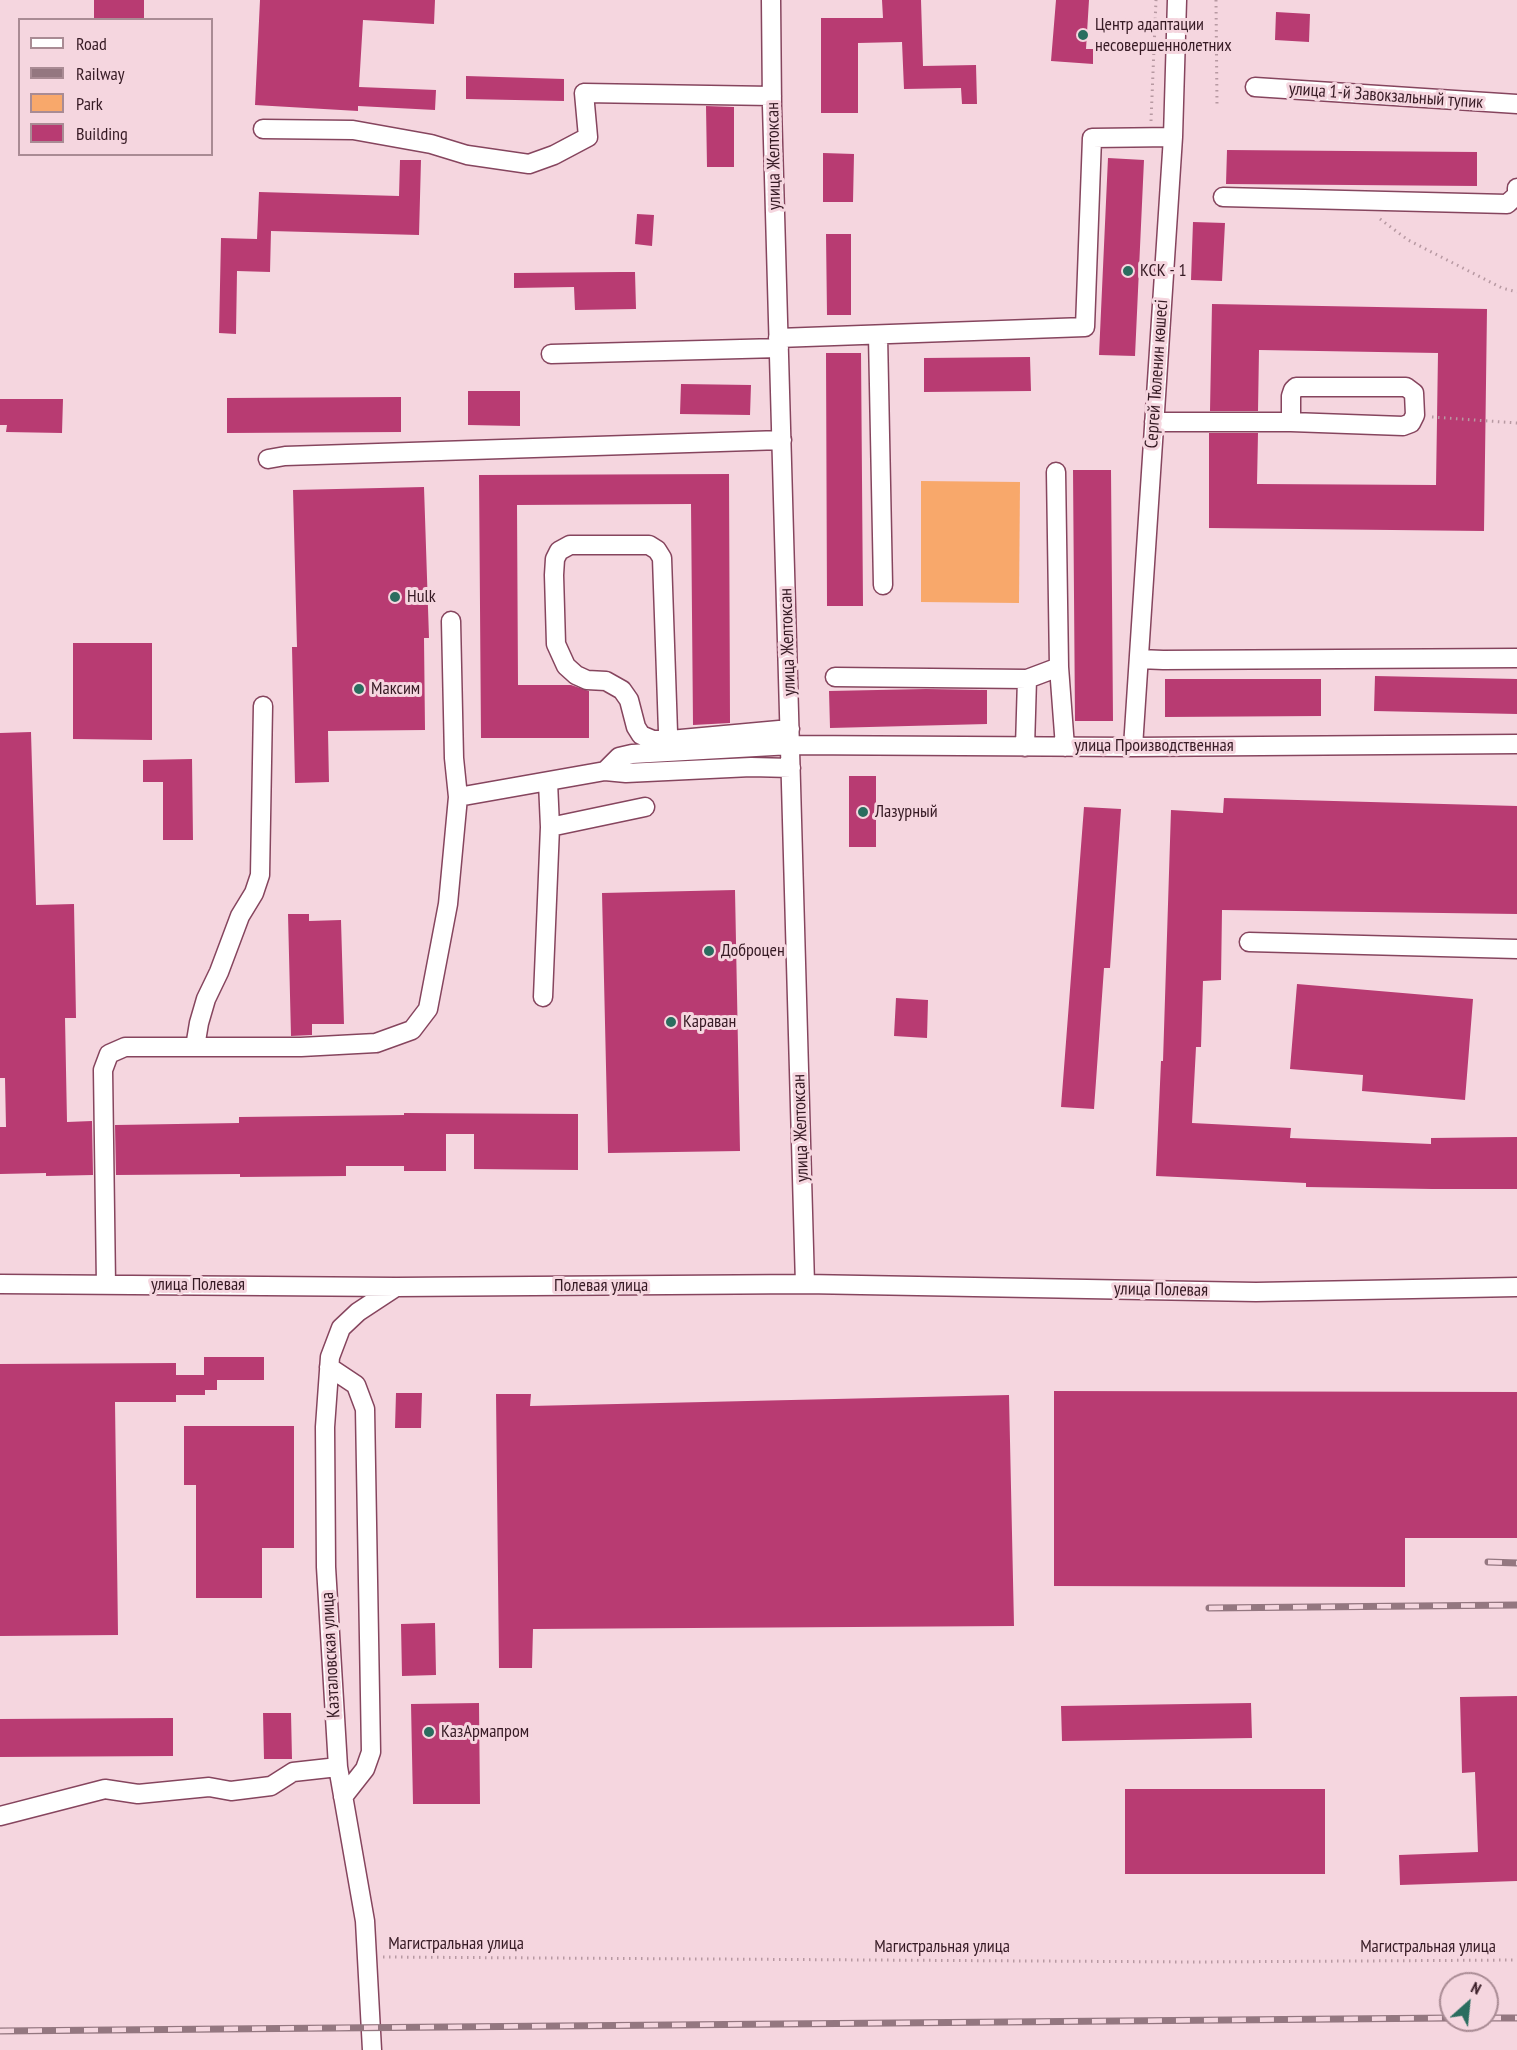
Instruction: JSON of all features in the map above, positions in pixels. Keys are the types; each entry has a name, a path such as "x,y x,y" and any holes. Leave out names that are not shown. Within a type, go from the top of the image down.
{"street":[{"name":"улица Желтоксан","path":"771,0 805,1284"},
{"name":"Сергей Тюленин көшесі","path":"1133,747 1173,136 1177,0"},
{"name":"улица 1-й Завокзальный тупик","path":"1255,87 1517,104"},
{"path":"263,129 353,130 430,144 467,155 529,164 554,155 588,137 584,93 772,96"},
{"path":"551,354 779,343 878,335 1084,327 1092,138 1173,136"},
{"path":"1223,197 1507,204 1517,195 1517,188"},
{"path":"878,335 884,585"},
{"path":"1154,422 1291,422 1403,426 1411,423 1415,415 1414,393 1406,387 1296,387 1291,396 1291,422"},
{"path":"268,459 782,440"},
{"path":"1056,472 1059,667 1065,747"},
{"path":"670,740 662,558 657,550 649,545 570,545 559,551 555,559 554,575 556,644 566,666 576,675 587,680 606,681 622,690 629,700 636,727 641,735 653,740 670,740 791,737"},
{"path":"106,1285 103,1070 109,1054 125,1047 301,1047 376,1043 411,1030 428,1009 448,904 458,798 454,758 451,621"},
{"path":"1139,659 1517,658"},
{"path":"835,677 1027,679 1059,667"},
{"path":"1025,747 1027,679"},
{"path":"195,1047 206,999 240,916 254,893 260,875 263,706"},
{"path":"605,771 619,757 632,754 791,737"},
{"name":"улица Производственная","path":"791,737 1025,747 1517,744"},
{"path":"458,798 605,771 626,773 751,767 791,768"},
{"path":"543,997 550,827 548,782"},
{"path":"550,827 645,807"},
{"path":"1249,942 1517,949"},
{"name":"улица Полевая","path":"0,1284 396,1287"},
{"name":"улица Полевая","path":"805,1284 1256,1292 1517,1287"},
{"name":"Полевая улица","path":"396,1287 805,1284"},
{"name":"Казталовская улица","path":"372,2050 364,1921 338,1767 326,1567 325,1427 330,1357 341,1328 358,1312 396,1287"},
{"path":"329,1367 356,1385 364,1409 371,1752 364,1769 343,1797"},
{"path":"0,1816 105,1789 138,1794 209,1787 231,1791 271,1786 293,1772 338,1767"}],"path":[{"path":"1150,137 1156,0"},
{"path":"1216,0 1217,106"},
{"path":"1363,200 1383,223 1408,240 1502,288 1517,292"},
{"path":"1415,415 1517,423"},
{"name":"Магистральная улица","path":"366,1957 1183,1962 1517,1960"}],"green space":[{"path":"921,481 1020,482 1019,603 921,602"}],"building":[{"path":"94,0 144,0 144,18 94,18"},
{"path":"260,0 435,0 434,24 363,20 359,87 436,90 435,110 358,106 358,111 255,105"},
{"path":"882,0 921,0 923,66 976,65 977,104 962,104 961,88 904,89 902,42 858,43 858,113 821,113 821,18 883,18"},
{"path":"1056,0 1089,0 1086,49 1093,49 1093,64 1051,61"},
{"path":"1276,12 1310,14 1309,42 1275,40"},
{"path":"466,76 564,79 564,101 466,99"},
{"path":"706,106 734,107 734,167 707,167"},
{"path":"1227,150 1477,152 1477,186 1226,184"},
{"path":"823,153 854,154 853,202 823,202"},
{"path":"1108,158 1144,160 1135,356 1099,355"},
{"path":"400,160 421,160 419,235 271,231 270,272 237,271 236,334 219,333 221,238 257,239 259,192 399,196"},
{"path":"637,214 654,215 652,246 635,244"},
{"path":"1193,222 1225,223 1222,281 1191,280"},
{"path":"826,234 851,234 851,315 827,315"},
{"path":"635,272 636,309 575,310 574,287 514,288 514,273"},
{"path":"1212,304 1487,309 1484,531 1209,528 1209,433 1258,433 1257,484 1436,485 1438,353 1259,350 1258,411 1210,411"},
{"path":"826,353 861,353 863,606 827,606"},
{"path":"1030,357 1031,391 924,392 924,358"},
{"path":"681,384 751,385 750,415 680,414"},
{"path":"468,391 520,391 520,426 468,425"},
{"path":"401,397 401,432 227,433 227,398"},
{"path":"0,399 63,399 62,433 6,432 7,425 0,425"},
{"path":"1073,470 1111,470 1113,721 1075,721"},
{"path":"729,474 730,723 693,725 691,504 517,505 518,685 571,685 589,691 589,738 481,738 479,475"},
{"path":"424,487 429,638 424,638 425,730 328,731 329,782 295,783 292,647 297,647 293,490"},
{"path":"73,643 152,643 152,740 73,739"},
{"path":"1375,676 1517,679 1517,714 1374,711"},
{"path":"1165,679 1321,679 1321,716 1165,717"},
{"path":"987,690 987,724 830,728 829,691"},
{"path":"31,732 36,905 74,904 76,1018 65,1018 67,1122 92,1121 93,1175 0,1174 0,1127 6,1127 5,1078 0,1078 0,733"},
{"path":"192,759 193,840 163,840 163,782 143,782 143,760"},
{"name":"Лазурный","path":"849,776 876,776 876,847 849,847"},
{"path":"1224,798 1517,806 1517,914 1222,910 1221,980 1203,981 1201,1047 1196,1047 1192,1123 1291,1128 1290,1138 1431,1144 1431,1138 1517,1137 1517,1189 1306,1187 1306,1183 1156,1176 1161,1061 1163,1061 1171,810 1223,813"},
{"path":"1084,807 1121,809 1110,968 1104,968 1094,1109 1061,1107"},
{"name":"Караван","path":"735,890 740,1151 608,1153 602,893"},
{"path":"288,914 309,914 309,921 341,920 344,1024 312,1024 312,1035 291,1036"},
{"path":"1297,984 1473,999 1465,1100 1362,1091 1363,1075 1290,1069"},
{"path":"896,998 928,1000 927,1038 894,1036"},
{"path":"404,1113 578,1114 578,1170 474,1169 474,1134 446,1134 446,1171 404,1171 404,1166 346,1166 346,1176 116,1175 115,1125 239,1123 239,1117 404,1115"},
{"path":"204,1357 264,1357 264,1380 217,1380 217,1390 205,1390 205,1395 176,1395 176,1402 115,1402 118,1635 0,1636 0,1364 176,1363 176,1375 204,1375"},
{"path":"1054,1391 1517,1392 1517,1538 1405,1538 1405,1587 1054,1586"},
{"path":"396,1393 422,1393 421,1428 395,1428"},
{"path":"496,1394 531,1394 530,1406 1009,1395 1014,1626 533,1629 532,1668 499,1668"},
{"path":"184,1426 294,1426 294,1548 262,1548 262,1598 196,1598 196,1485 184,1485"},
{"path":"435,1623 436,1675 402,1676 401,1624"},
{"path":"1517,1696 1517,1881 1400,1885 1399,1855 1478,1852 1475,1772 1462,1773 1460,1697"},
{"path":"479,1703 480,1804 413,1804 411,1704"},
{"path":"1251,1703 1252,1738 1062,1741 1061,1706"},
{"path":"263,1713 291,1713 292,1759 264,1759"},
{"path":"173,1718 173,1756 0,1757 0,1719"},
{"path":"1125,1789 1325,1789 1325,1874 1125,1874"}],"railway":[{"path":"1488,1562 1517,1563"},
{"path":"1209,1608 1517,1605"},
{"path":"0,2031 1439,2018"},
{"path":"1499,2018 1517,2018"}],"place":[{"name":"Центр адаптации несовершеннолетних","path":"1083,35"},
{"name":"КСК - 1","path":"1128,271"},
{"name":"Hulk","path":"395,597"},
{"name":"Максим","path":"359,689"},
{"name":"Лазурный","path":"863,812"},
{"name":"Доброцен","path":"709,951"},
{"name":"Караван","path":"671,1022"},
{"name":"КазАрмапром","path":"429,1732"}]}
